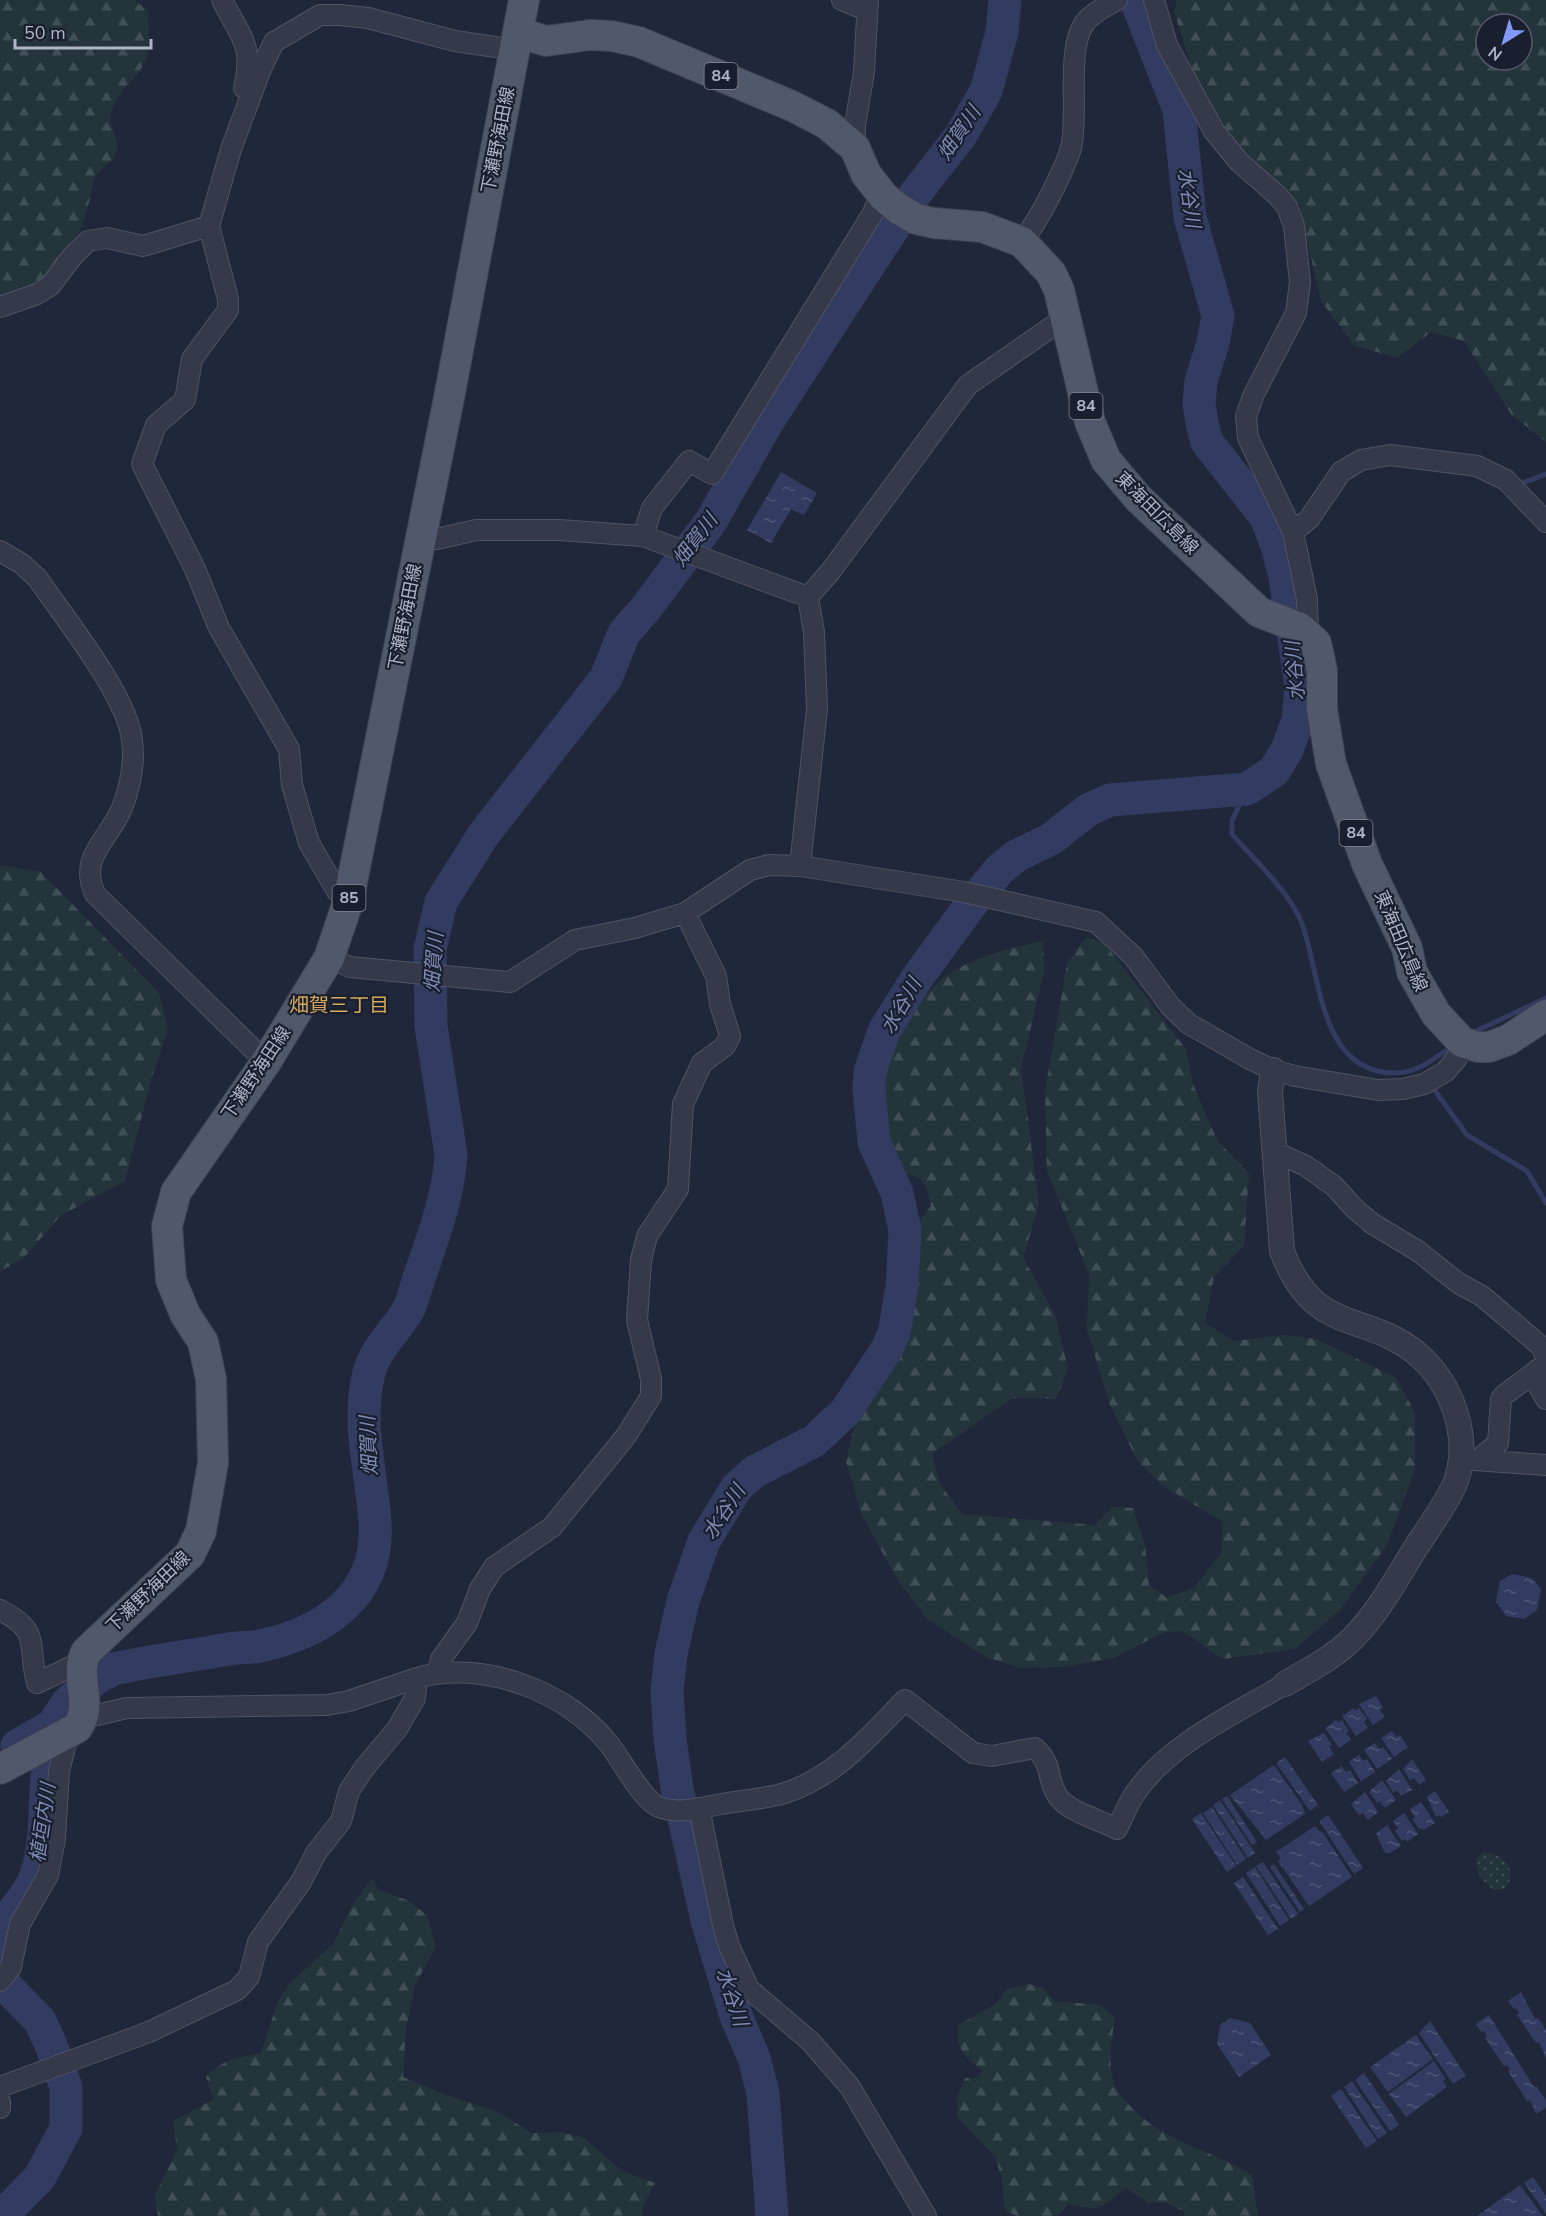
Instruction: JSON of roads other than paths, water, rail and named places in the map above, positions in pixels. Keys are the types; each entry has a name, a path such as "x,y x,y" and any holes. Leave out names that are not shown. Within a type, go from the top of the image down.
{"main road":[{"path":"518,41 524,0"},
{"name":"東海田広島線","path":"518,41 546,41 590,35 612,36 658,49 792,106 826,124 855,148 866,174 883,195 916,219 933,224 982,227 1022,242 1051,273 1059,290 1090,422 1106,460 1138,498 1239,595 1259,612 1294,627 1316,643 1320,654 1322,709 1331,764 1367,864 1407,948 1412,972 1420,988 1455,1035"},
{"name":"下瀬野海田線","path":"81,1667 86,1652 190,1554 201,1531 213,1463 211,1378 203,1342 184,1314 171,1280 167,1226 176,1192 266,1062 329,958 348,902 518,41"},
{"path":"1455,1035 1478,1047 1496,1045 1546,1015"},
{"path":"0,1769 67,1728 81,1667"}],"street":[{"path":"222,0 248,47 250,58 231,130 231,149"},
{"path":"842,0 867,5 864,72 855,125 855,148"},
{"path":"1022,242 1031,230 1071,146 1077,42 1083,25 1097,12 1117,0"},
{"path":"1154,0 1167,45 1214,131 1239,162 1277,195 1287,207 1294,226 1300,282 1296,313 1254,394 1246,416 1248,438 1293,532 1307,599 1294,627"},
{"path":"348,902 338,891 309,843 292,785 289,749 219,628 195,569 142,464 156,425 185,400 192,359 228,310 228,299 209,226 231,149 274,42 320,8 455,41 518,41"},
{"path":"643,536 652,508 689,461 712,474 883,195"},
{"path":"0,307 37,294 50,286 72,257 88,241 107,238 143,246 209,226"},
{"path":"808,597 830,572 968,385 1066,317"},
{"path":"1293,532 1309,519 1341,472 1361,460 1390,455 1477,466 1506,480 1546,522"},
{"path":"421,538 437,539 488,530 559,530 643,536 808,597"},
{"path":"0,551 22,564 38,579 118,698 128,723 132,740 129,785 121,810 107,830 90,864 88,879 95,894 266,1062"},
{"path":"800,866 817,710 814,632 808,597"},
{"path":"329,958 350,966 510,982 575,940 635,928 685,913 750,870 769,865 800,866 978,895 1096,922 1133,956 1171,1007 1189,1024 1221,1044 1273,1070 1378,1090 1403,1089 1424,1084 1445,1072 1457,1058 1455,1035"},
{"path":"438,1672 441,1659 467,1623 480,1589 494,1567 552,1527 626,1436 651,1396 651,1379 637,1320 641,1260 646,1236 678,1189 683,1104 702,1063 725,1046 730,1036 720,1004 716,976 685,913"},
{"path":"1273,1070 1270,1092 1282,1251 1291,1275 1308,1296 1326,1312 1347,1322 1383,1333 1408,1346 1426,1362 1447,1390 1459,1421 1469,1459"},
{"path":"1275,1152 1306,1166 1334,1186 1356,1210 1373,1224 1418,1251 1453,1280 1482,1296 1542,1347 1543,1364 1538,1385 1546,1399"},
{"path":"0,1981 11,1967 20,1924 48,1875 55,1839 59,1772 67,1728 127,1708 327,1704 349,1701 438,1672 509,1679 542,1694 589,1724 608,1743 644,1794 658,1807 672,1810 699,1809 784,1793 824,1776 846,1760 905,1700 973,1754 992,1756 1035,1748 1047,1760 1054,1788 1069,1808 1117,1829 1136,1793 1155,1769 1193,1740 1333,1654 1353,1638 1406,1565 1469,1459 1498,1443 1501,1400 1543,1364"},
{"path":"1469,1459 1546,1465"},
{"path":"0,1611 25,1626 32,1642 32,1665 37,1683 81,1667"},
{"path":"0,2087 149,2032 237,1990 249,1977 258,1942 301,1882 316,1853 341,1821 350,1791 365,1767 397,1729 415,1698 417,1678"},
{"path":"699,1809 723,1925 729,1946 749,1989 810,2041 850,2087 926,2216"},
{"path":"0,2102 0,2108"}],"water":[{"path":"781,472 817,493 804,515 791,509 771,543 747,530"},
{"path":"1512,1574 1532,1578 1541,1589 1537,1610 1524,1619 1506,1616 1496,1602 1500,1581"},
{"path":"1376,1696 1383,1707 1380,1710 1385,1717 1373,1725 1359,1704"},
{"path":"1354,1708 1355,1711 1359,1708 1367,1719 1364,1722 1368,1728 1356,1736 1342,1716"},
{"path":"1336,1720 1338,1722 1342,1720 1349,1731 1346,1733 1351,1740 1339,1748 1325,1728"},
{"path":"1392,1731 1396,1737 1400,1735 1408,1747 1394,1757 1381,1738"},
{"path":"1324,1733 1332,1745 1329,1747 1334,1754 1322,1762 1308,1741"},
{"path":"1375,1743 1379,1749 1383,1747 1392,1759 1377,1769 1364,1750"},
{"path":"1359,1755 1363,1761 1367,1759 1375,1772 1361,1781 1349,1762"},
{"path":"1285,1757 1318,1805 1310,1811 1276,1763"},
{"path":"1412,1759 1426,1780 1419,1785 1414,1778 1410,1780 1403,1769"},
{"path":"1274,1765 1302,1805 1305,1814 1266,1840 1230,1795"},
{"path":"1342,1766 1346,1772 1350,1770 1358,1783 1344,1792 1331,1773"},
{"path":"1399,1769 1412,1790 1401,1796 1397,1790 1393,1793 1386,1781"},
{"path":"1382,1780 1396,1800 1385,1808 1380,1801 1377,1803 1369,1792"},
{"path":"1435,1791 1449,1812 1441,1817 1439,1815 1436,1817 1427,1797"},
{"path":"1365,1792 1378,1812 1368,1820 1363,1813 1359,1815 1351,1804"},
{"path":"1227,1796 1257,1842 1252,1845 1222,1799"},
{"path":"1220,1800 1255,1853 1248,1858 1213,1805"},
{"path":"1421,1802 1435,1823 1423,1830 1419,1829 1412,1819 1415,1817 1410,1809"},
{"path":"1212,1807 1246,1859 1237,1865 1203,1813"},
{"path":"1201,1813 1236,1866 1227,1872 1192,1819"},
{"path":"1404,1813 1418,1834 1407,1842 1405,1839 1402,1841 1395,1831 1398,1828 1393,1821"},
{"path":"1328,1815 1363,1868 1354,1874 1319,1821"},
{"path":"1387,1825 1401,1846 1390,1853 1385,1853 1376,1833"},
{"path":"1315,1826 1320,1832 1322,1831 1352,1877 1309,1906 1278,1861 1281,1858 1276,1852"},
{"path":"1263,1862 1298,1914 1291,1919 1256,1866"},
{"path":"1274,1864 1304,1909 1300,1912 1270,1867"},
{"path":"1255,1867 1289,1920 1280,1926 1246,1873"},
{"path":"1243,1877 1278,1929 1268,1935 1234,1883"},
{"path":"1521,1992 1535,2019 1538,2018 1546,2030 1546,2058 1539,2042 1536,2043 1517,2015 1519,2013 1516,2008 1514,2009 1508,2001"},
{"path":"1489,2015 1534,2087 1536,2086 1546,2100 1546,2108 1536,2114 1530,2100 1527,2101 1508,2071 1510,2070 1507,2065 1504,2066 1485,2038 1487,2036 1484,2031 1481,2032 1476,2024"},
{"path":"1230,2018 1250,2023 1271,2055 1239,2077 1217,2044 1220,2025"},
{"path":"1430,2021 1466,2076 1453,2084 1419,2033"},
{"path":"1416,2035 1433,2059 1388,2092 1370,2067"},
{"path":"1434,2061 1446,2079 1443,2081 1447,2087 1406,2117 1389,2094"},
{"path":"1364,2073 1399,2125 1390,2131 1355,2080"},
{"path":"1352,2081 1387,2133 1378,2139 1344,2087"},
{"path":"1341,2089 1377,2141 1366,2148 1331,2096"},
{"path":"1533,2177 1546,2196 1546,2214 1524,2183"},
{"path":"1520,2185 1543,2216 1477,2216"}],"waterway":[{"name":"畑賀川","path":"17,1746 53,1725 67,1703 95,1679 113,1669 233,1648 260,1646 284,1640 326,1620 344,1606 358,1590 368,1570 374,1548 375,1522 364,1429 365,1392 369,1373 380,1349 411,1304 439,1218 447,1187 451,1155 431,1026 430,949 441,902 484,834 606,678 624,633 646,608 711,521 767,423 830,325 916,193 961,135 986,91 1002,32 1005,0"},
{"name":"水谷川","path":"772,2216 763,2093 754,2058 736,2016 708,1924 677,1788 670,1739 667,1691 671,1654 683,1601 704,1541 737,1487 754,1472 814,1441 846,1411 887,1349 894,1333 902,1287 905,1230 897,1193 874,1142 869,1089 870,1072 884,1031 917,978 999,870 1016,856 1051,839 1088,810 1110,800 1247,789 1274,771 1287,750 1298,720 1301,687 1285,577 1277,546 1266,517 1207,442 1202,423 1199,404 1201,381 1213,343 1218,316 1190,217 1179,110 1136,0"},
{"path":"1517,485 1546,474"},
{"path":"1281,559 1291,548"},
{"path":"1247,789 1232,821 1232,834 1271,877 1297,912 1308,943 1324,1008 1342,1047 1356,1061 1374,1070 1395,1073 1420,1067 1454,1045"},
{"path":"1472,1033 1546,998"},
{"path":"1431,1085 1467,1135 1527,1171 1546,1203"},
{"name":"植垣内川","path":"0,1947 4,1926 31,1887 41,1857 53,1725"},
{"name":"植垣内川","path":"0,1967 6,1986 40,2021 66,2087 66,2128 40,2177 2,2216"}],"district":[{"name":"畑賀三丁目","path":"339,1005"}]}
